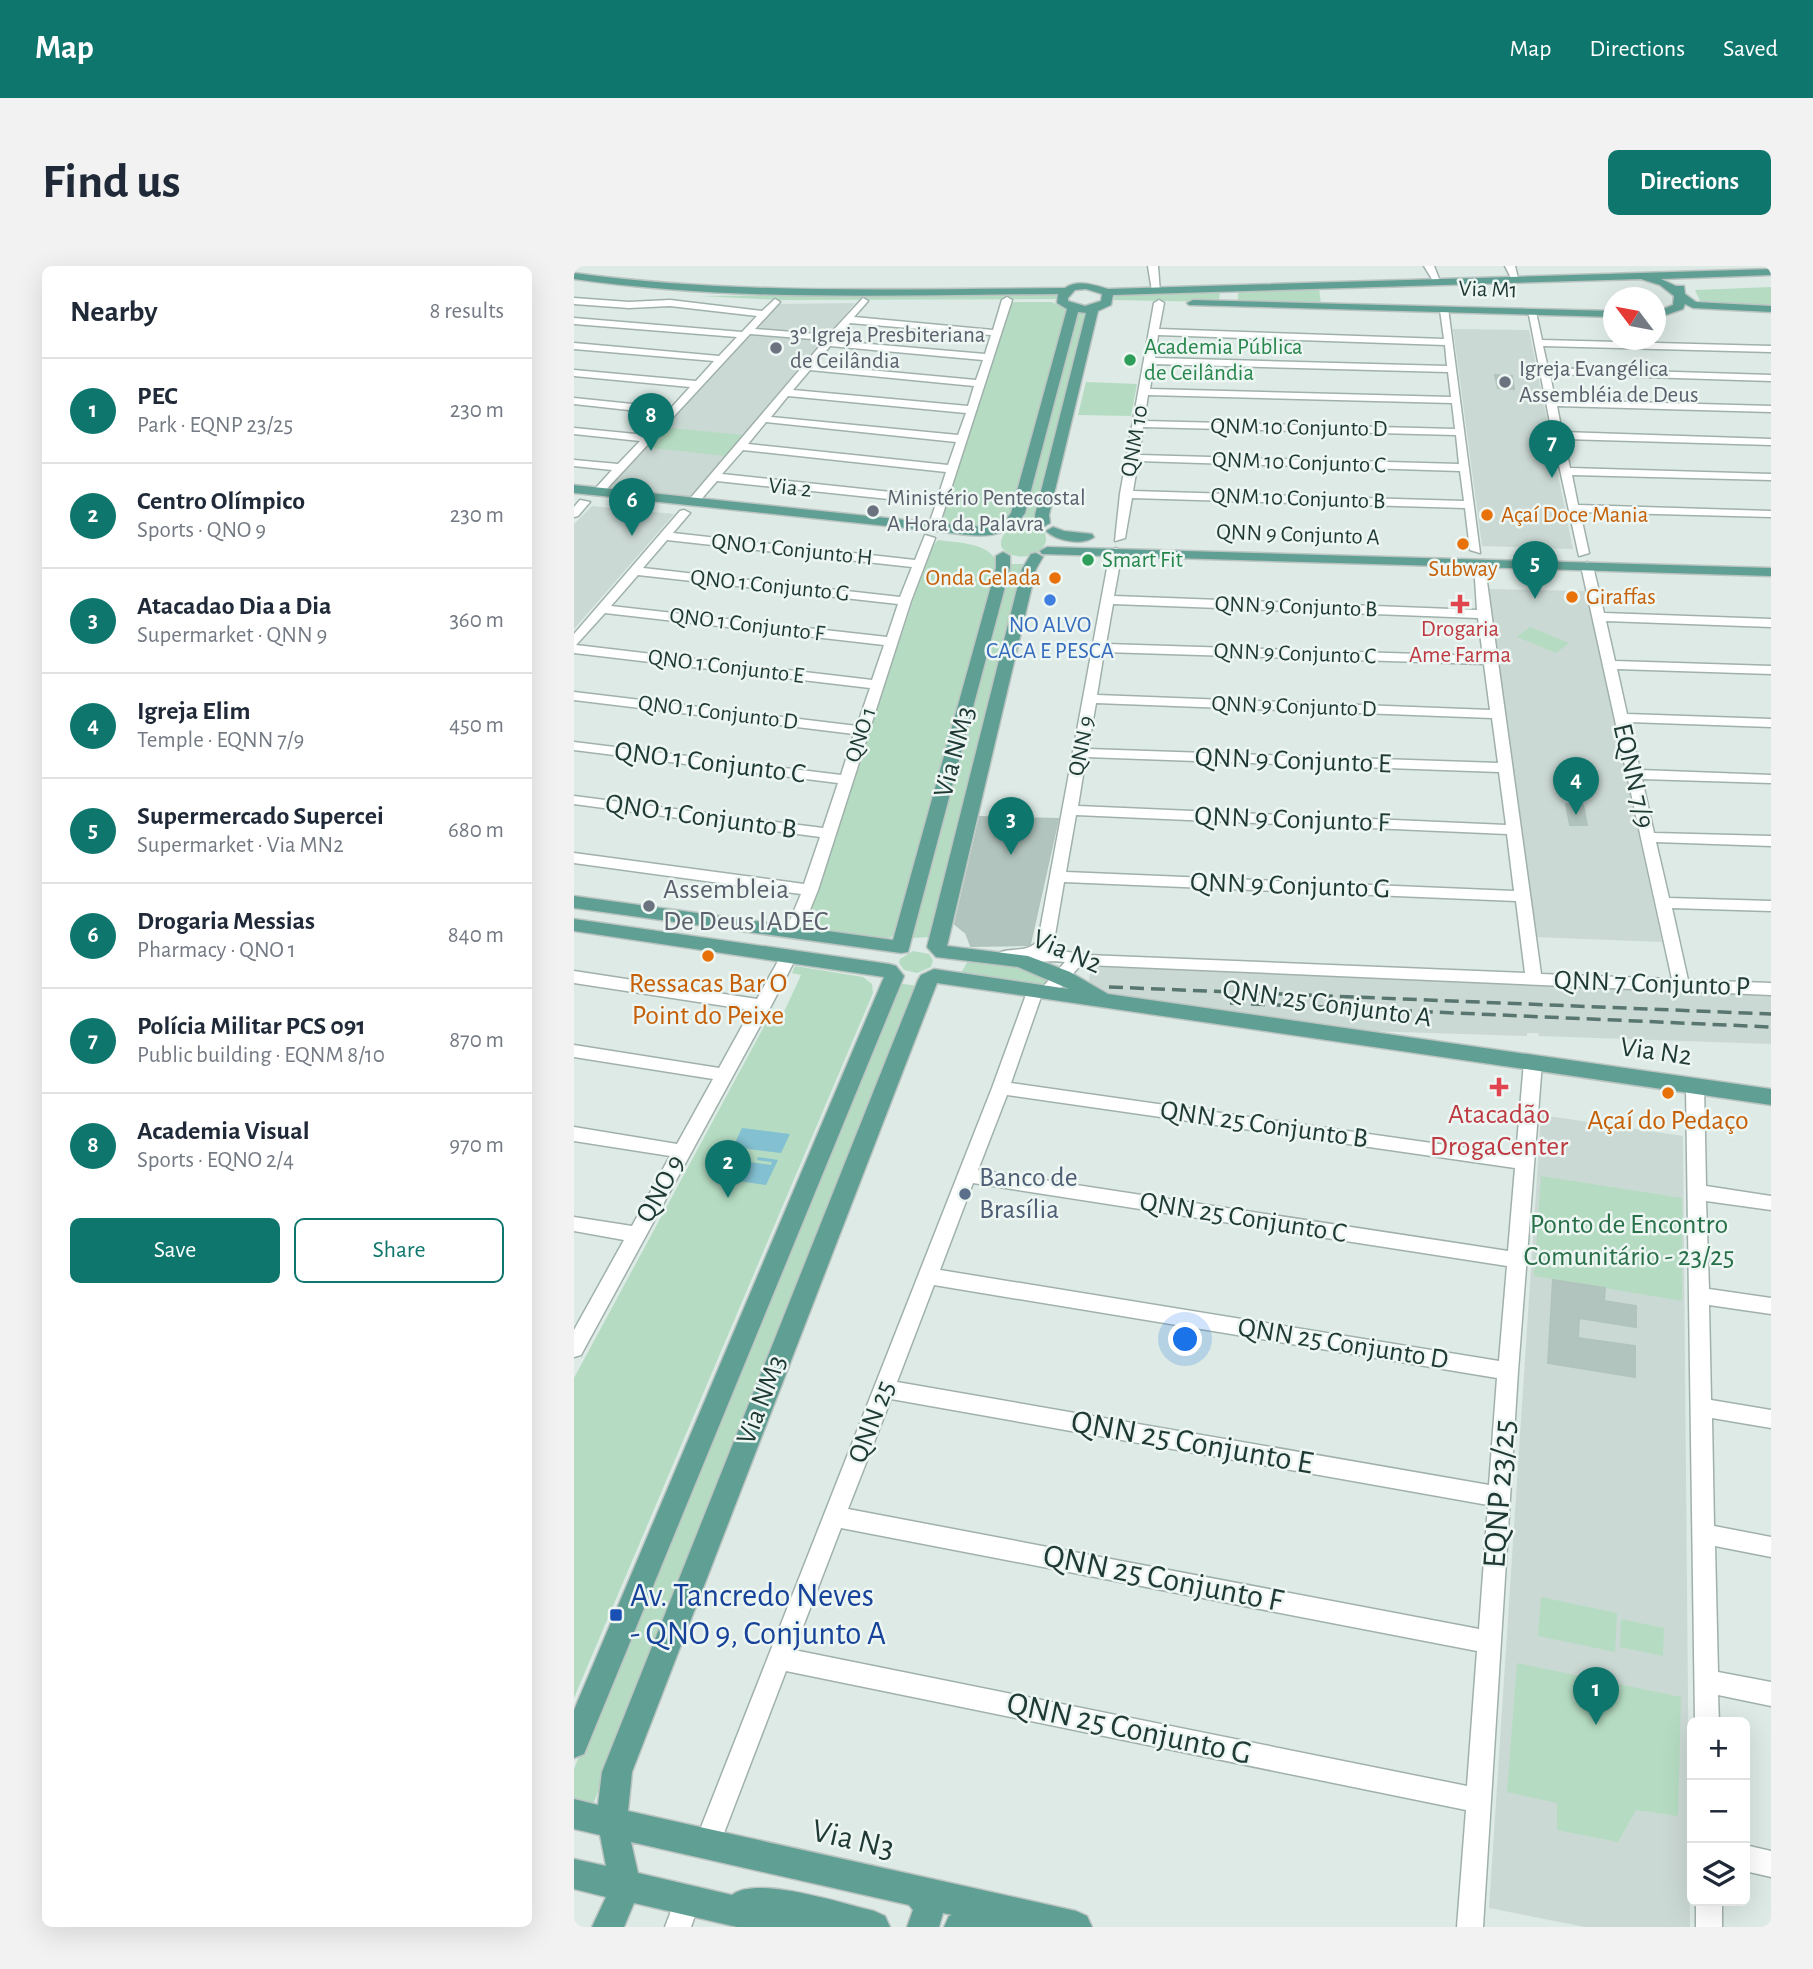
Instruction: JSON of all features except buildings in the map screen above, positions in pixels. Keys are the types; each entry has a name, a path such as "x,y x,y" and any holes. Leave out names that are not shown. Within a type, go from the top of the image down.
{"main road":[{"path":"1042,554 1053,540 1042,515 1091,310 1107,298 1168,300 1221,289 1771,272"},
{"path":"574,276 686,293 674,297"},
{"path":"1634,277 1664,283 1678,296 1699,307 1771,310"},
{"path":"574,285 769,308 863,301 1007,300 1070,294 1094,280 1107,298"},
{"path":"1666,312 1675,310 1680,304 1678,296 1681,286 1692,283 1771,280"},
{"path":"639,285 757,293"},
{"path":"1333,286 1326,291 1327,299 1329,303 1341,307"},
{"path":"1217,304 1236,298 1232,292 1221,289"},
{"path":"701,299 697,296 706,293 1070,294 1091,310"},
{"path":"1070,294 1018,513 994,537 998,551 1018,560 1042,554 1117,545 1348,545 1478,556 1771,572"},
{"name":"Via M1","path":"1168,300 1217,304 1603,314"},
{"path":"1741,317 1734,312 1771,310"},
{"path":"1666,315 1771,318"},
{"name":"Via 2","path":"574,489 694,501 932,533 998,551"},
{"name":"Via 2","path":"579,502 684,513 857,523"},
{"path":"1006,527 1028,521 1069,537 1117,545"},
{"name":"Via 2","path":"932,533 985,531 1006,527"},
{"name":"QNN 9 Conjunto A","path":"1117,545 1238,556 1386,560 1478,556"},
{"path":"1238,556 1279,553 1358,556 1365,552 1348,545"},
{"path":"1478,556 1492,550"},
{"path":"1386,560 1379,557 1379,552 1492,550 1588,562 1681,564 1681,560 1671,556 1771,561"},
{"name":"Via NM3","path":"901,947 1003,568 998,551"},
{"name":"Via NM3","path":"940,949 1029,569 1042,554"},
{"path":"1709,570 1697,564 1703,560 1771,561"},
{"path":"574,902 901,947 922,943 940,949 945,966 931,978 913,982 891,973 575,923"},
{"path":"575,923 589,910 667,921 713,921"},
{"path":"891,973 888,960 901,947"},
{"name":"Via N2","path":"940,949 1001,957 1063,977 1113,1003"},
{"name":"Via NM3","path":"574,1744 891,973"},
{"name":"Via NM3","path":"626,1887 614,1825 612,1792 617,1772 931,978"},
{"name":"Via N2","path":"931,978 1113,1003"},
{"name":"QNN 25 Conjunto A","path":"1113,1003 1534,1062"},
{"name":"Via N2","path":"1534,1062 1771,1097"},
{"name":"Via N3","path":"574,1814 1076,1927"},
{"path":"574,1874 626,1887 688,1910 804,1927"},
{"path":"608,1927 626,1887"},
{"path":"917,1892 923,1896 929,1909 923,1927"},
{"path":"688,1910 780,1905 874,1927"},
{"path":"960,1927 974,1923 995,1927"}],"street":[{"name":"QNM 10","path":"1117,545 1149,360 1155,332 1168,300 1153,266"},
{"path":"1429,266 1438,282"},
{"path":"1510,266 1516,280"},
{"name":"QNO 1","path":"793,932 810,890 905,601 943,501 1007,300"},
{"path":"574,301 629,305 670,303 737,311 769,308"},
{"path":"694,501 850,320 863,301"},
{"path":"599,491 695,384 769,308"},
{"path":"1445,310 1534,979"},
{"name":"EQNN 7/9","path":"1531,312 1551,403 1555,435 1588,562 1681,985"},
{"path":"850,320 996,333"},
{"path":"574,321 831,340 988,357"},
{"path":"1155,332 1448,342"},
{"path":"1538,343 1771,349"},
{"path":"574,346 720,359"},
{"path":"1149,360 1452,369"},
{"path":"808,367 980,383"},
{"path":"1544,372 1771,378"},
{"path":"574,373 695,384"},
{"path":"1144,391 1456,400"},
{"path":"787,393 972,410"},
{"path":"574,401 671,411"},
{"path":"1551,403 1771,409"},
{"path":"764,419 963,439"},
{"name":"QNM 10 Conjunto D","path":"1138,424 1461,432"},
{"path":"574,431 647,438"},
{"path":"1555,435 1771,442"},
{"path":"740,446 953,469"},
{"name":"QNM 10 Conjunto C","path":"1132,458 1465,468"},
{"path":"574,463 621,468"},
{"path":"1564,471 1771,477"},
{"path":"715,477 943,501"},
{"name":"QNM 10 Conjunto B","path":"1126,494 1470,505"},
{"path":"574,514 579,502"},
{"path":"1574,508 1771,514"},
{"path":"574,642 684,513"},
{"name":"QNO 1 Conjunto H","path":"665,536 919,564"},
{"name":"QNN 9","path":"1048,948 1058,877 1117,545"},
{"name":"QNO 1 Conjunto G","path":"635,571 905,601"},
{"name":"QNN 9 Conjunto B","path":"1108,600 1484,614"},
{"name":"QNO 1 Conjunto F","path":"601,609 892,642"},
{"path":"1598,617 1771,623"},
{"name":"QNN 9 Conjunto C","path":"1100,648 1490,660"},
{"name":"QNO 1 Conjunto E","path":"574,649 877,685"},
{"path":"1609,665 1771,670"},
{"name":"QNO 1 Conjunto D","path":"574,696 863,731"},
{"name":"QNN 9 Conjunto D","path":"1091,699 1497,714"},
{"path":"1621,718 1771,723"},
{"name":"QNO 1 Conjunto C","path":"574,746 846,780"},
{"name":"QNN 9 Conjunto E","path":"1080,753 1506,768"},
{"path":"1633,775 1771,779"},
{"name":"QNO 1 Conjunto B","path":"574,800 827,833"},
{"name":"QNN 9 Conjunto F","path":"1070,810 1514,830"},
{"path":"1647,837 1771,841"},
{"path":"574,858 810,890"},
{"name":"QNN 9 Conjunto G","path":"1058,877 1521,895"},
{"path":"1662,903 1771,906"},
{"path":"1048,948 1063,977"},
{"name":"QNN 7 Conjunto P","path":"1001,957 1024,955 1048,948 1087,960 1771,989"},
{"name":"QNO 9","path":"574,1349 581,1324 636,1234 789,956"},
{"path":"1039,994 1063,977 1072,964 1087,960"},
{"path":"574,977 763,1006"},
{"name":"QNN 25","path":"707,1845 1039,994"},
{"path":"574,1051 725,1075"},
{"name":"EQNP 23/25","path":"1470,1927 1508,1371 1534,1062"},
{"path":"1695,1086 1707,1717"},
{"name":"QNN 25 Conjunto B","path":"1001,1088 1526,1163"},
{"path":"574,1134 681,1151"},
{"name":"QNN 25 Conjunto C","path":"968,1175 1519,1260"},
{"path":"1697,1192 1771,1203"},
{"path":"574,1224 636,1234"},
{"name":"QNN 25 Conjunto D","path":"929,1276 1508,1371"},
{"path":"1698,1295 1771,1306"},
{"name":"QNN 25 Conjunto E","path":"885,1389 1500,1497"},
{"path":"1700,1407 1771,1419"},
{"name":"QNN 25 Conjunto F","path":"836,1517 1489,1642"},
{"path":"1703,1534 1771,1547"},
{"name":"QNN 25 Conjunto G","path":"780,1658 1478,1800"},
{"path":"1706,1681 1771,1694"},
{"path":"1750,1859 1771,1864"},
{"path":"1709,1906 1709,1927"}],"shaded area":[{"path":"855,303 689,498 605,489 778,304"},
{"path":"1453,329 1529,330 1573,549 1482,546"},
{"path":"592,506 674,514 574,629 574,524"},
{"path":"1489,589 1586,591 1662,942 1534,937"},
{"path":"1103,966 1771,996 1771,1044 1539,1036 1538,1033 1527,1033 1527,1036 1368,1031 1111,994 1088,985 1091,969"},
{"path":"1541,1115 1683,1136 1688,1717 1687,1906 1690,1906 1690,1927 1585,1927 1489,1908"}],"green space":[{"path":"1771,287 1771,306 1702,305 1695,290"},
{"path":"1319,288 1321,305 1238,303 1238,290"},
{"path":"1220,292 1219,302 1114,300 1115,294"},
{"path":"1057,293 1056,299 780,300 701,296"},
{"path":"1052,302 1068,310 1009,520 989,527 944,523 942,521 1010,303"},
{"path":"1076,311 1088,312 1037,518 1022,518"},
{"path":"1086,382 1137,384 1131,416 1078,415"},
{"path":"663,427 743,435 725,456 644,447"},
{"path":"1023,525 1043,529 1046,538 1039,551 1032,555 1015,556 1001,546 1001,541 1007,531"},
{"path":"938,540 982,548 990,553 999,567 894,936 885,939 804,929 930,549"},
{"path":"1010,564 1026,564 930,937 912,938"},
{"path":"1530,627 1569,643 1556,653 1517,637"},
{"path":"913,951 929,954 933,960 931,967 917,973 904,970 899,963 900,959"},
{"path":"969,959 999,960 1054,978 1044,987 960,975"},
{"path":"795,966 863,977 872,984 873,993 574,1698 574,1378 768,1019 785,1010 801,975 792,973"},
{"path":"897,983 918,986 592,1807 574,1803 574,1769 836,1125"},
{"name":"Ponto de Encontro Comunitário - 23/25","path":"1541,1176 1682,1198 1682,1301 1534,1276"},
{"path":"1541,1597 1617,1613 1615,1652 1538,1636"},
{"path":"1621,1619 1664,1628 1663,1656 1620,1647"},
{"path":"1517,1663 1681,1697 1678,1816 1636,1810 1618,1842 1557,1830 1557,1803 1507,1792"}],"water":[{"path":"742,1128 790,1134 781,1153 733,1147"},
{"path":"758,1157 778,1160 766,1185 717,1178 727,1159 771,1165 772,1162 757,1160"}],"railway":[{"path":"1109,987 1771,1014"},
{"path":"1230,1003 1771,1027"}],"place":[{"name":"3º Igreja Presbiteriana de Ceilândia","path":"776,348"},
{"name":"Academia Pública de Ceilândia","path":"1130,360"},
{"name":"Igreja Evangélica Assembléia de Deus","path":"1505,382"},
{"name":"Academia Visual","path":"651,451"},
{"name":"Polícia Militar PCS 091","path":"1552,478"},
{"name":"Ministério Pentecostal A Hora da Palavra","path":"873,511"},
{"name":"Açaí Doce Mania","path":"1487,515"},
{"name":"Drogaria Messias","path":"632,536"},
{"name":"Subway","path":"1463,544"},
{"name":"Smart Fit","path":"1088,560"},
{"name":"Onda Gelada","path":"1055,578"},
{"name":"Giraffas","path":"1572,597"},
{"name":"Supermercado Supercei","path":"1535,599"},
{"name":"NO ALVO CACA E PESCA","path":"1050,600"},
{"name":"Drogaria Ame Farma","path":"1460,604"},
{"name":"Igreja Elim","path":"1576,815"},
{"name":"Atacadao Dia a Dia","path":"1011,855"},
{"name":"Assembleia De Deus IADEC","path":"649,906"},
{"name":"Ressacas Bar O Point do Peixe","path":"708,956"},
{"name":"Atacadão DrogaCenter","path":"1499,1087"},
{"name":"Açaí do Pedaço","path":"1668,1093"},
{"name":"Banco de Brasília","path":"965,1194"},
{"name":"Centro Olímpico","path":"728,1198"},
{"name":"Av. Tancredo Neves - QNO 9, Conjunto A","path":"616,1615"},
{"name":"PEC","path":"1596,1725"}]}
